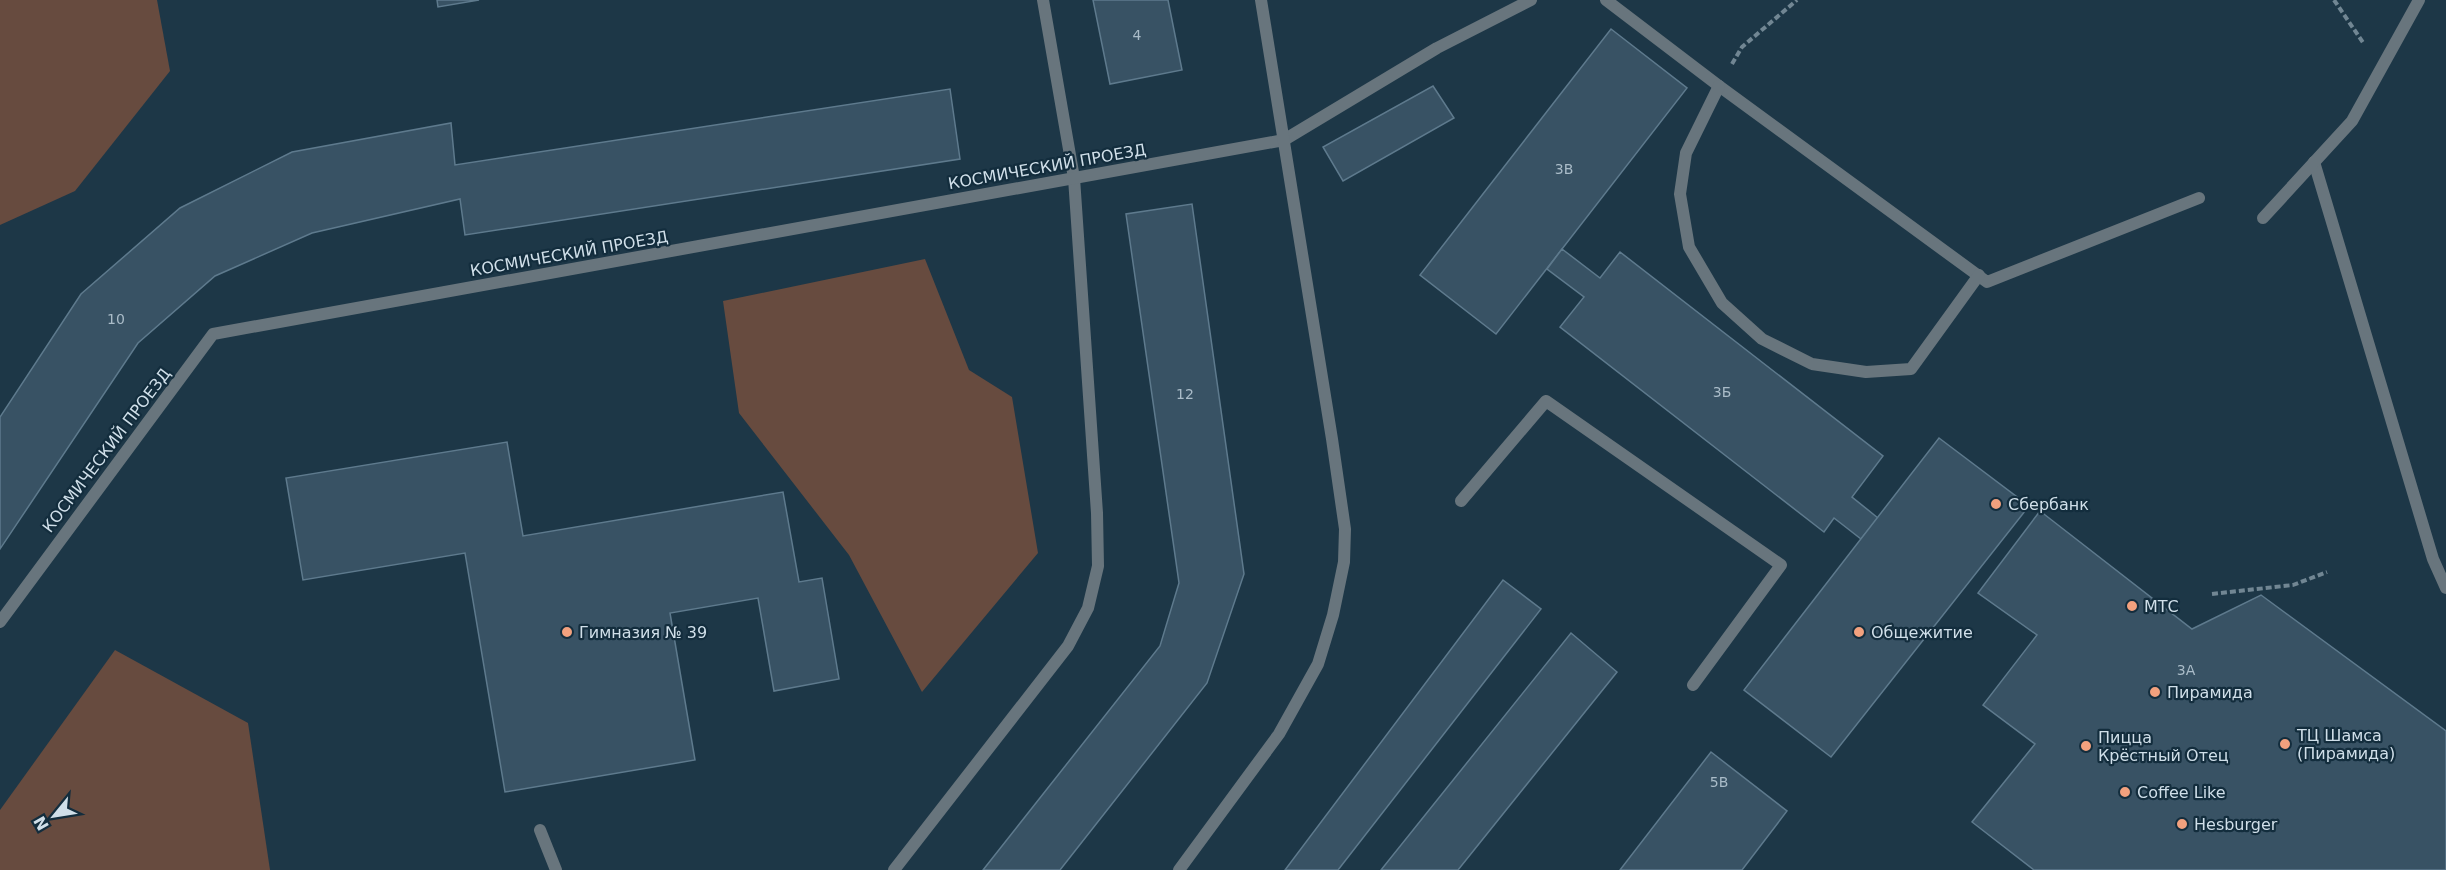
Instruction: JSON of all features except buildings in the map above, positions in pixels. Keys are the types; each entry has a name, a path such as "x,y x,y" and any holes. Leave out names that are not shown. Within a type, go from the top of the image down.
{"street":[{"path":"894,870 1068,646 1088,608 1098,566 1097,513 1074,178 1043,0"},
{"path":"1179,870 1279,734 1318,664 1334,615 1344,562 1346,529 1261,0"},
{"path":"1284,140 1437,48 1532,0"},
{"path":"1606,0 1719,86 1987,282 2199,198"},
{"path":"2263,218 2352,121 2419,0"},
{"path":"1719,86 1686,153 1680,194 1689,248 1722,303 1762,339 1812,364 1866,372 1911,369 1979,275"},
{"name":"КОСМИЧЕСКИЙ ПРОЕЗД","path":"0,622 213,334 1284,140"},
{"path":"2314,162 2433,559 2446,588"},
{"path":"1461,501 1546,401 1781,566 1693,685"},
{"path":"540,830 556,870"}],"path":[{"path":"1719,86 1742,47 1797,0"},
{"path":"2334,0 2381,70"},
{"path":"2212,594 2293,585 2327,572"}],"shaded area":[{"path":"0,0 157,0 170,71 75,191 0,225"},
{"path":"925,259 969,370 1012,397 1038,553 922,692 849,555 739,413 723,301"},
{"path":"115,650 248,723 270,870 0,870 0,810"}],"place":[{"name":"Сбербанк","path":"1996,504"},
{"name":"МТС","path":"2132,606"},
{"name":"Гимназия № 39","path":"567,632"},
{"name":"Общежитие","path":"1859,632"},
{"name":"Пирамида","path":"2155,692"},
{"name":"ТЦ Шамса (Пирамида)","path":"2285,744"},
{"name":"Пицца Крёстный Отец","path":"2086,746"},
{"name":"Coffee Like","path":"2125,792"},
{"name":"Hesburger","path":"2182,824"}]}
